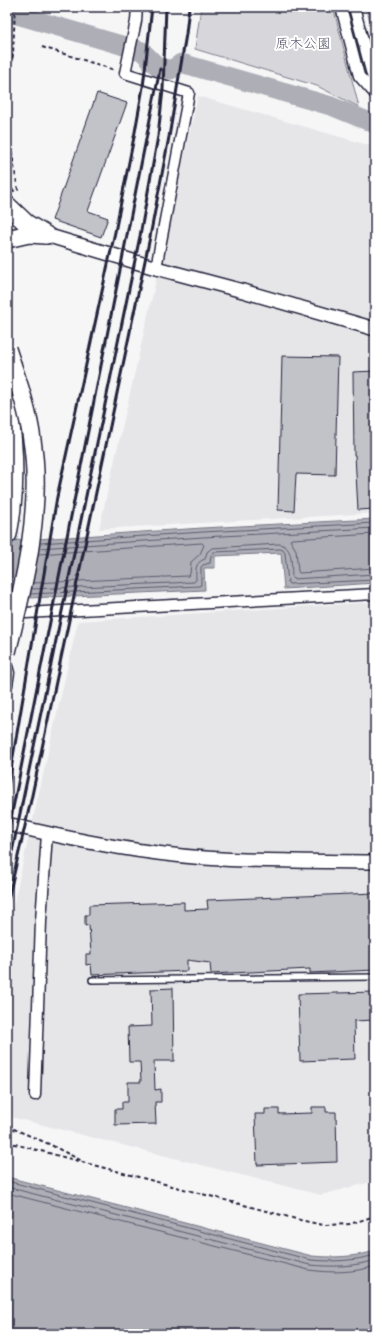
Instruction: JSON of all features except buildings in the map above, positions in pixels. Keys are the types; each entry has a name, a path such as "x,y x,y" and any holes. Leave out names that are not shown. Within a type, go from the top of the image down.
{"highway":[{"path":"7,205 26,223 46,235"},
{"path":"7,239 29,234 46,235"},
{"path":"7,350 29,419 34,460 35,503 33,525 25,568 7,652"},
{"path":"7,403 13,451 12,504 7,534"},
{"path":"7,637 25,568"}],"street":[{"path":"137,7 125,73 189,93 156,268"},
{"path":"341,7 359,76 375,94"},
{"path":"354,7 375,86"},
{"path":"46,235 156,268 375,328"},
{"path":"7,614 375,594"},
{"path":"7,666 9,674 7,685"},
{"path":"7,824 47,834 134,850 205,858 375,862"},
{"path":"35,1095 41,921 47,834"}],"lane":[{"path":"92,980 375,977"}],"path":[{"path":"7,86 13,54 14,7"},
{"path":"42,47 125,73"},
{"path":"7,124 18,190 13,191 7,175"},
{"path":"7,1126 49,1144 87,1164"},
{"path":"7,1142 323,1225 350,1224 375,1216"}],"shaded area":[{"path":"198,96 375,147 375,513 99,529"},
{"path":"375,602 375,1181 321,1195 7,1116 7,933 78,621"}],"green space":[{"name":"原木公園","path":"201,7 333,7 359,107 317,86 195,49"}],"water":[{"path":"366,7 375,7 375,39"},
{"path":"375,519 375,583 284,589 281,553 215,556 215,568 204,568 205,590 7,599 7,541 202,528"},
{"path":"7,1177 312,1256 328,1257 360,1255 375,1251 375,1334 7,1334"}],"waterway":[{"path":"7,12 142,51 157,66 171,70 181,63 331,106 375,124"}],"railway":[{"path":"7,792 57,497 115,232 135,132 143,87 152,7"},
{"path":"7,876 140,236 158,136 163,89 166,7"},
{"path":"7,904 31,800 150,237 169,137 189,7"},
{"path":"7,838 160,69"}]}
